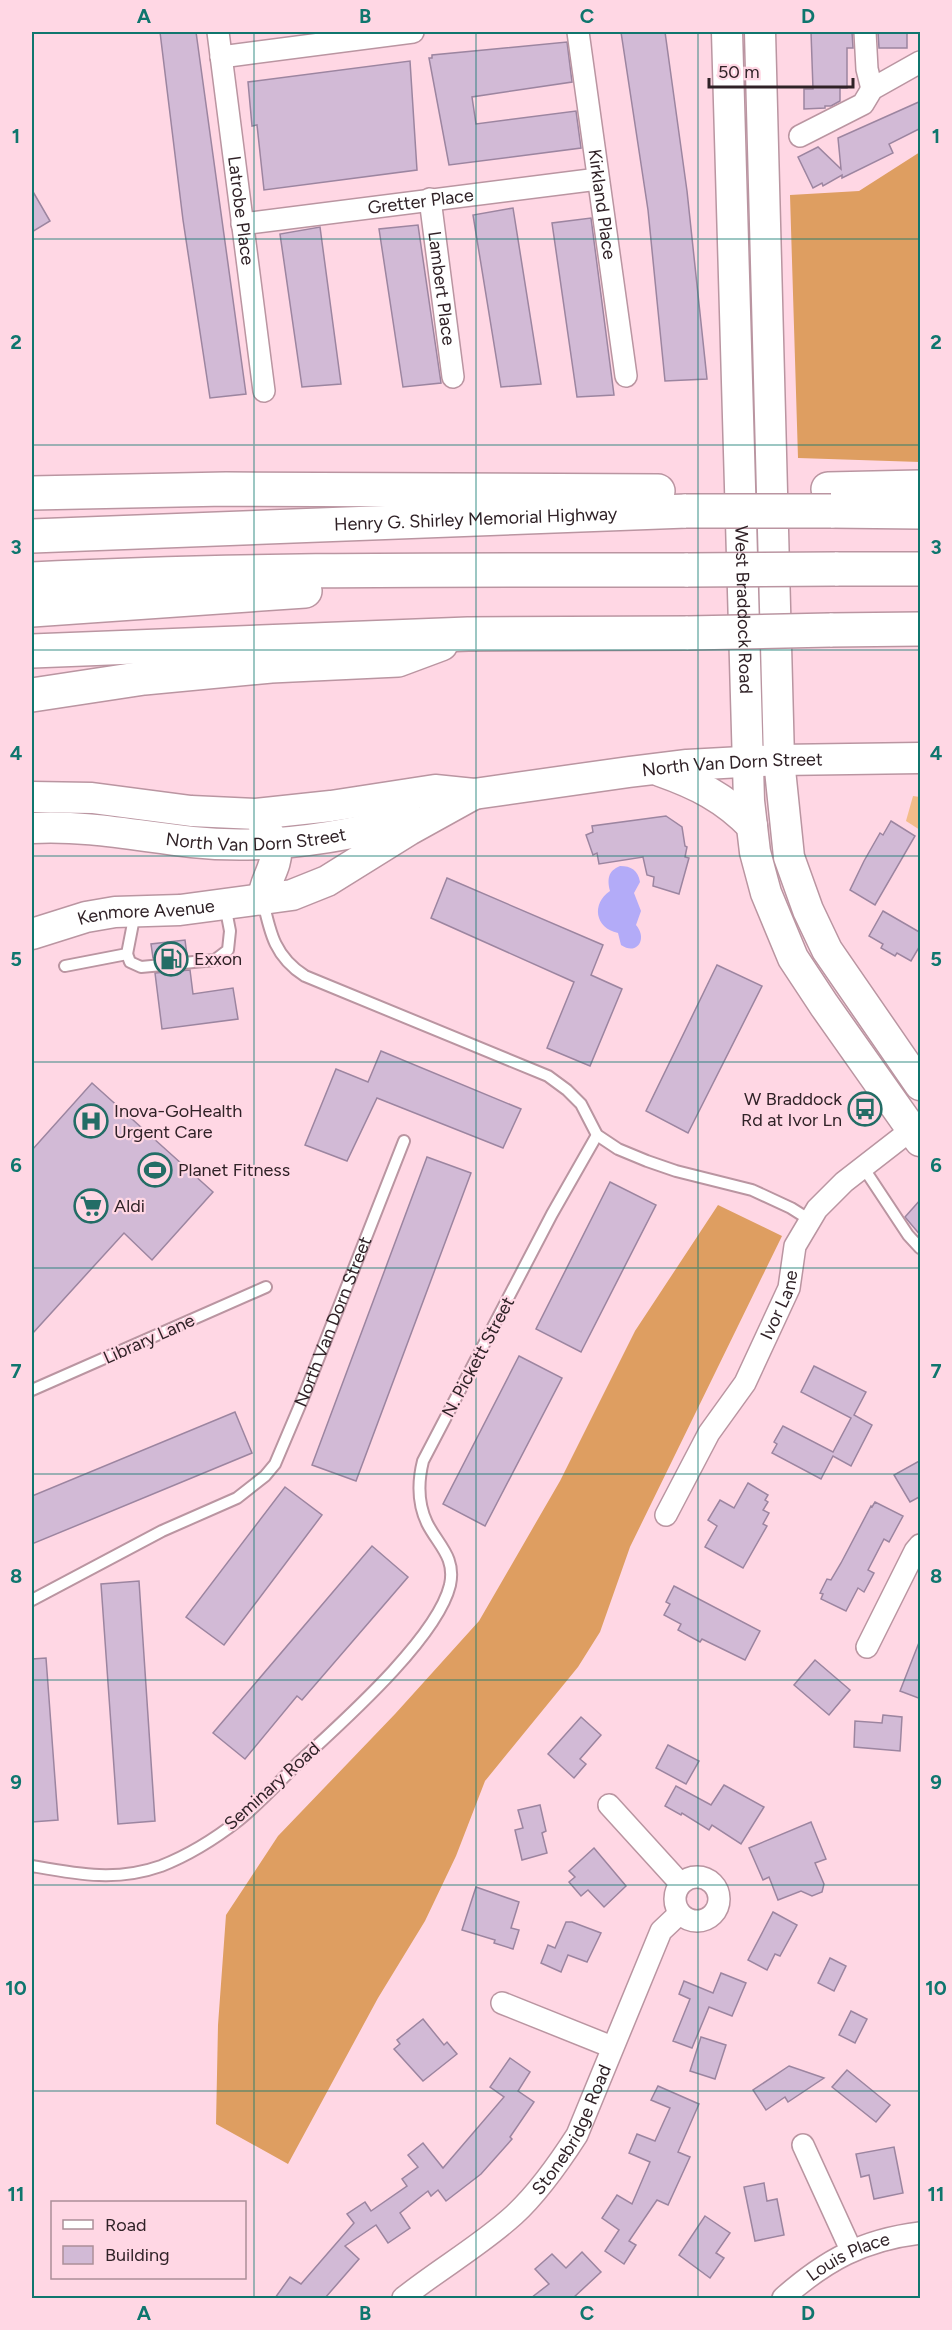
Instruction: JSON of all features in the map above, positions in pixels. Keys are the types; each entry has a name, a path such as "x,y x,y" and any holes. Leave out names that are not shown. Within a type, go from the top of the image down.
{"highway":[{"path":"32,493 226,489 685,501 829,500 921,487"},
{"path":"829,500 921,512"},
{"name":"Henry G. Shirley Memorial Highway","path":"32,536 685,501"},
{"path":"32,579 159,573 278,571 921,569"},
{"path":"32,610 579,570"},
{"path":"32,651 468,634 921,629"},
{"path":"32,695 144,678 271,666 398,660 468,634"}],"main road":[{"name":"West Braddock Road","path":"727,32 748,762 755,852 766,893 793,958 824,1005 918,1131"},
{"name":"West Braddock Road","path":"760,32 779,760 789,856 808,910 827,950 921,1085"},
{"name":"North Van Dorn Street","path":"32,797 92,798 191,811 256,814 435,790 474,794 654,769 779,760 921,758"},
{"path":"654,769 684,779 709,792 735,809 752,826"},
{"name":"North Van Dorn Street","path":"32,828 87,828 193,842 274,844 335,837 370,830 440,811 474,794"},
{"name":"Kenmore Avenue","path":"32,934 86,917 136,911 180,910 292,895 327,881 409,830 474,794"},
{"path":"256,814 276,848 275,862 263,889 263,900"}],"street":[{"name":"Latrobe Place","path":"218,32 264,391"},
{"path":"221,57 405,32"},
{"name":"Kirkland Place","path":"578,32 626,376"},
{"path":"866,32 867,69 872,89"},
{"path":"800,136 863,104 872,89 921,62"},
{"name":"Gretter Place","path":"242,224 598,179"},
{"name":"Lambert Place","path":"429,199 453,377"},
{"name":"Ivor Lane","path":"666,1515 709,1433 745,1383 789,1288 795,1246 810,1220 830,1196 863,1167 918,1131"},
{"path":"867,1647 915,1551 921,1545"},
{"path":"609,1805 680,1883"},
{"path":"697,1877 710,1880 718,1889 720,1900 715,1912 706,1920 691,1919 679,1914 673,1900 680,1883 697,1877"},
{"name":"Stonebridge Road","path":"403,2298 485,2240 516,2214 540,2187 577,2135 661,1931 679,1914"},
{"path":"502,2003 612,2047"},
{"path":"803,2145 851,2250"},
{"name":"Louis Place","path":"783,2298 824,2265 851,2250 891,2236 921,2233"}],"lane":[{"path":"263,900 270,935 291,968 304,976 549,1076 581,1104 597,1135 618,1149 646,1161 752,1190 791,1208 810,1220"},
{"path":"136,911 127,954 130,962 141,967 215,960 228,950 230,931 225,904"},
{"path":"65,966 127,954"},
{"name":"N. Pickett Street","path":"449,1587 452,1571 444,1547 428,1524 419,1488 423,1461 552,1214 597,1135"},
{"name":"North Van Dorn Street","path":"32,1600 162,1531 237,1498 271,1469 303,1398 404,1141"},
{"path":"863,1167 908,1235 921,1248"},
{"name":"Library Lane","path":"32,1390 266,1287"},
{"name":"Seminary Road","path":"32,1866 104,1877 134,1873 160,1866 204,1845 240,1819 353,1711 411,1650 438,1612 449,1587"}],"shaded area":[{"path":"920,152 920,462 798,458 790,195 859,191"},
{"path":"913,796 920,797 920,830 906,821"},
{"path":"620,866 627,867 638,874 640,882 634,893 641,911 636,925 641,940 636,947 632,948 621,945 618,933 604,926 598,915 600,902 610,891 609,876"},
{"path":"718,1205 782,1236 630,1547 600,1632 578,1667 485,1781 456,1856 425,1921 378,1998 288,2164 216,2124 218,2025 226,1915 278,1836 395,1714 479,1621 560,1481 635,1331"}],"building":[{"path":"160,32 196,32 246,394 210,398 183,220"},
{"path":"621,32 665,32 687,191 707,379 665,381 648,210"},
{"path":"811,32 852,32 853,48 847,48 847,88 840,88 840,101 831,106 825,106 825,108 804,109 804,89 813,89"},
{"path":"878,32 907,32 907,48 879,48"},
{"path":"567,42 572,82 472,97 476,124 576,111 581,148 449,165 429,58 432,58 432,55"},
{"path":"410,61 417,170 264,190 257,125 252,126 248,82"},
{"path":"921,101 921,128 889,144 893,153 842,178 842,175 823,186 822,183 813,188 798,157 818,147 841,169 838,138"},
{"path":"32,190 50,221 32,232"},
{"path":"513,208 541,384 501,387 473,215"},
{"path":"591,218 614,395 577,397 552,223"},
{"path":"418,225 441,383 403,387 379,229"},
{"path":"320,227 341,384 302,387 280,234"},
{"path":"666,816 682,827 687,847 685,857 689,858 679,894 653,886 654,877 647,875 643,857 599,864 597,853 593,855 586,835 593,832 592,826"},
{"path":"891,821 915,836 875,905 850,890 880,833 883,835"},
{"path":"447,878 603,945 591,975 622,989 590,1066 547,1048 574,982 431,918"},
{"path":"883,911 921,933 921,944 911,961 881,948 883,944 869,936"},
{"path":"185,940 187,955 153,958 151,944"},
{"path":"717,965 762,986 688,1133 646,1111"},
{"path":"190,970 193,994 233,988 238,1019 162,1029 155,973"},
{"path":"381,1051 521,1109 503,1148 377,1098 347,1161 305,1145 336,1069 368,1082"},
{"path":"92,1083 213,1192 152,1260 124,1233 32,1334 32,1150"},
{"path":"427,1157 471,1173 356,1481 312,1465"},
{"path":"610,1182 656,1205 581,1352 536,1329"},
{"path":"921,1199 921,1236 905,1217"},
{"path":"519,1356 562,1378 485,1526 443,1504"},
{"path":"814,1366 866,1392 854,1415 872,1425 851,1466 833,1456 821,1479 772,1453 777,1444 774,1442 783,1426 833,1452 851,1418 801,1392"},
{"path":"235,1412 252,1453 32,1544 32,1496"},
{"path":"921,1460 921,1496 910,1502 894,1475"},
{"path":"748,1483 768,1495 765,1500 768,1502 763,1510 769,1513 763,1524 767,1526 743,1568 705,1547 717,1526 708,1520 720,1500 734,1508"},
{"path":"285,1487 322,1515 224,1645 186,1617"},
{"path":"875,1502 903,1516 889,1542 884,1539 868,1570 874,1573 864,1592 858,1588 846,1611 821,1599 823,1594 820,1593 827,1579 831,1580"},
{"path":"372,1546 408,1577 302,1700 297,1696 245,1759 213,1733"},
{"path":"139,1581 155,1821 118,1824 101,1584"},
{"path":"674,1586 760,1631 745,1660 702,1639 700,1642 678,1630 681,1624 664,1615 670,1604 666,1602"},
{"path":"921,1640 921,1699 900,1691"},
{"path":"46,1658 58,1820 32,1822 32,1659"},
{"path":"815,1660 850,1690 829,1715 794,1685"},
{"path":"883,1715 902,1717 900,1751 854,1747 855,1721 882,1723"},
{"path":"581,1717 601,1735 580,1759 586,1764 574,1778 548,1754"},
{"path":"668,1745 699,1761 686,1784 656,1768"},
{"path":"724,1785 764,1807 741,1844 712,1825 709,1830 682,1813 681,1815 665,1806 676,1786 711,1805"},
{"path":"540,1805 546,1831 542,1833 547,1853 522,1860 515,1830 523,1828 518,1810"},
{"path":"811,1822 826,1859 815,1863 824,1884 822,1892 812,1896 801,1891 778,1900 769,1877 763,1880 749,1848"},
{"path":"594,1848 626,1886 604,1907 588,1890 581,1896 569,1882 575,1877 569,1871"},
{"path":"476,1887 519,1902 511,1928 519,1930 513,1949 494,1943 495,1940 462,1930"},
{"path":"773,1912 797,1925 780,1956 775,1954 767,1970 748,1960"},
{"path":"566,1922 601,1933 587,1962 568,1955 561,1972 541,1963 548,1945 555,1948"},
{"path":"830,1958 846,1966 834,1991 818,1983"},
{"path":"721,1973 746,1983 732,2016 709,2007 692,2048 673,2041 690,1999 679,1994 684,1981 713,1993"},
{"path":"851,2011 867,2019 855,2043 839,2035"},
{"path":"423,2019 444,2045 447,2042 457,2054 423,2081 394,2049 400,2044 397,2040"},
{"path":"701,2037 726,2045 715,2079 690,2071"},
{"path":"510,2058 530,2072 518,2091 534,2102 510,2137 512,2139 481,2174 446,2201 438,2190 431,2196 428,2191 400,2213 410,2228 388,2243 376,2225 345,2246 359,2259 325,2298 275,2298 290,2277 301,2284 354,2223 347,2214 365,2202 371,2211 407,2186 402,2179 418,2167 408,2155 423,2143 443,2168 504,2097 490,2087"},
{"path":"789,2066 824,2078 788,2102 785,2097 766,2110 753,2090"},
{"path":"847,2070 890,2105 876,2122 832,2087"},
{"path":"658,2086 699,2104 678,2152 690,2157 668,2205 657,2200 629,2241 636,2245 624,2264 605,2251 619,2230 602,2218 617,2195 632,2204 650,2162 629,2153 637,2134 655,2141 670,2108 651,2100"},
{"path":"894,2147 903,2193 874,2199 869,2175 861,2177 856,2154"},
{"path":"764,2183 767,2201 777,2199 784,2235 755,2241 744,2187"},
{"path":"705,2216 730,2233 716,2253 724,2258 710,2278 679,2255"},
{"path":"582,2252 601,2272 573,2298 531,2298 549,2284 535,2269 552,2254 566,2268"}],"place":[{"name":"Exxon","path":"171,959"},
{"name":"W Braddock Rd at Ivor Ln","path":"865,1109"},
{"name":"Inova-GoHealth Urgent Care","path":"91,1121"},
{"name":"Planet Fitness","path":"155,1170"},
{"name":"Aldi","path":"91,1206"}]}
